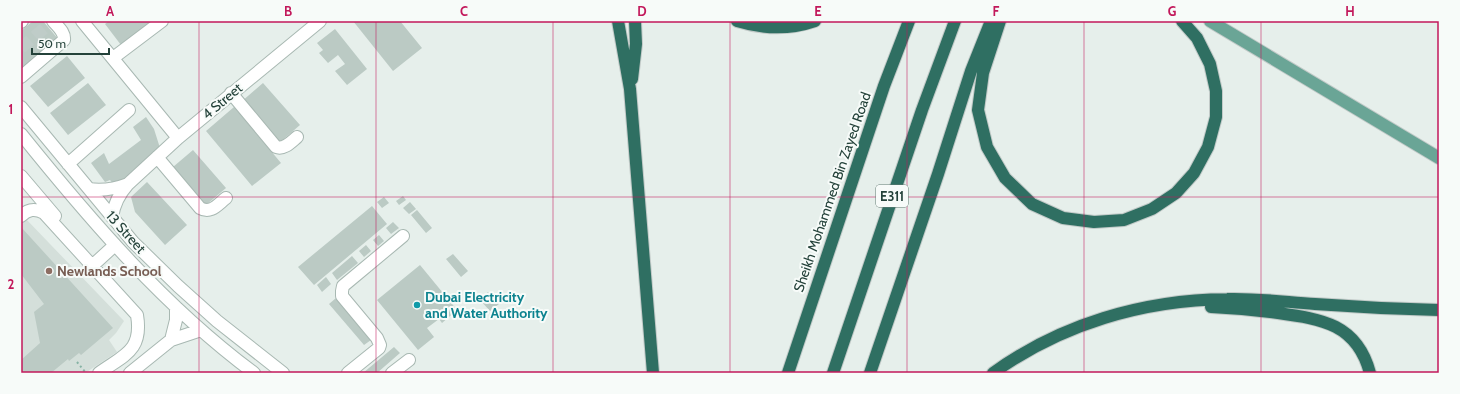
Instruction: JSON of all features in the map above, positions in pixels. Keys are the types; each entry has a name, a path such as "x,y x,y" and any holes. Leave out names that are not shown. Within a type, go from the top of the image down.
{"highway":[{"path":"618,21 630,89 653,373"},
{"path":"630,89 636,44 635,21"},
{"path":"737,21 764,28 781,28 798,26 815,21"},
{"name":"Sheikh Mohammed Bin Zayed Road","path":"788,373 884,86 909,21"},
{"name":"E311","path":"833,373 914,132 955,21"},
{"path":"870,373 971,72 991,21"},
{"path":"1000,21 983,73 978,110 987,147 1005,178 1032,204 1063,218 1094,222 1124,220 1152,209 1181,188 1194,172 1208,147 1216,117 1216,91 1210,64 1197,38 1182,21"},
{"path":"993,373 1043,343 1086,324 1131,310 1178,302 1251,299 1367,308 1439,310"},
{"path":"1178,302 1201,307 1261,310 1319,319 1338,328 1354,341 1365,357 1370,373"}],"main road":[{"path":"1210,21 1439,158"}],"street":[{"path":"82,21 178,138"},
{"path":"113,58 162,21"},
{"name":"4 Street","path":"112,217 116,203 123,189 128,184 306,25 320,21"},
{"path":"21,77 64,40 64,35 51,23"},
{"path":"231,93 276,146 283,148 297,137"},
{"name":"13 Street","path":"21,107 133,242 198,304 240,340 283,373"},
{"path":"68,164 129,110"},
{"name":"13 Street","path":"21,134 55,177 115,245 176,307 201,330 254,373"},
{"path":"157,157 200,208 205,211 210,211 226,198"},
{"path":"21,176 137,316 139,333 133,348 98,373"},
{"name":"4 Street","path":"89,188 105,190 128,184"},
{"path":"21,216 27,211 31,210 41,211 94,264"},
{"path":"348,373 380,345 377,338 342,296 343,286 403,236"},
{"path":"94,264 115,245"},
{"path":"171,340 176,320 176,307"},
{"path":"130,373 171,340 201,330"},
{"path":"392,373 409,360"}],"path":[{"path":"77,362 86,373"}],"shaded area":[{"name":"Newlands School","path":"25,218 124,321 109,340 117,352 85,373 21,373 21,222"}],"building":[{"path":"33,21 43,21 59,40 21,73 21,31"},
{"path":"109,21 153,21 121,45 105,24"},
{"path":"353,21 400,21 422,48 393,71"},
{"path":"335,29 367,69 347,85 335,71 345,64 338,55 328,63 319,53 323,50 317,43"},
{"path":"67,56 85,78 48,107 30,86"},
{"path":"88,83 106,105 68,135 50,113"},
{"path":"263,83 300,125 278,144 241,102"},
{"path":"234,107 281,163 252,186 206,131"},
{"path":"146,117 154,129 160,148 115,186 110,180 105,182 91,163 104,153 109,164 141,140 133,127"},
{"path":"193,150 226,188 206,205 173,167"},
{"path":"147,182 187,225 165,245 135,212 131,197"},
{"path":"403,196 406,200 399,205 396,201"},
{"path":"384,197 389,203 382,208 377,202"},
{"path":"410,202 416,209 409,214 403,208"},
{"path":"372,206 387,224 314,285 298,267"},
{"path":"417,210 432,228 426,233 411,215"},
{"path":"393,222 399,228 391,234 386,228"},
{"name":"Newlands School","path":"21,227 113,328 81,355 79,353 69,361 68,359 51,373 21,373 21,360 40,343 34,312 44,304 21,274"},
{"path":"379,235 384,241 378,246 373,240"},
{"path":"366,245 371,251 364,257 359,251"},
{"path":"453,254 468,271 461,277 446,259"},
{"path":"352,256 358,263 337,280 332,273"},
{"name":"Dubai Electricity and Water Authority","path":"420,265 457,310 442,323 439,319 427,328 434,337 418,350 377,300"},
{"path":"326,277 331,284 322,292 317,285"},
{"path":"488,292 499,304 490,311 480,300"},
{"path":"336,298 371,340 364,345 329,304"},
{"path":"394,347 400,353 377,373 363,373"}],"tunnel":[{"path":"21,48 47,26"}],"place":[{"name":"Newlands School","path":"49,271"},
{"name":"Dubai Electricity and Water Authority","path":"417,305"}]}
